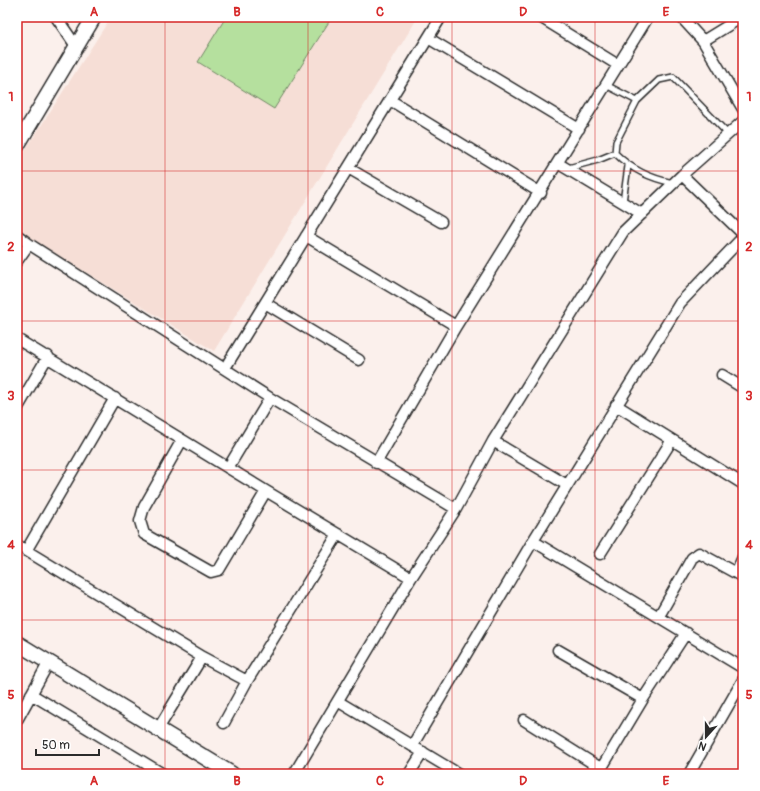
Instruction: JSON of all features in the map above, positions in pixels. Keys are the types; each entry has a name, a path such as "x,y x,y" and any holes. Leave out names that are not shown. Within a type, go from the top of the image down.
{"street":[{"path":"56,17 76,46"},
{"path":"17,146 94,17"},
{"path":"225,368 441,17"},
{"path":"540,17 618,65"},
{"path":"376,463 456,326 541,193 562,166 580,129 648,17"},
{"path":"681,17 703,41 743,109"},
{"path":"703,41 742,17"},
{"path":"428,38 580,129"},
{"path":"390,100 541,193"},
{"path":"294,774 412,578 456,509 493,440 623,232 673,183 743,121"},
{"path":"562,166 642,214"},
{"path":"348,168 441,222"},
{"path":"412,746 533,541 680,303 743,235 682,175"},
{"path":"17,235 270,398 376,463 456,509"},
{"path":"306,236 456,326"},
{"path":"17,261 29,244"},
{"path":"265,303 359,360"},
{"path":"17,339 48,356 182,440 412,578"},
{"path":"17,408 48,356"},
{"path":"722,375 743,388"},
{"path":"26,551 115,398"},
{"path":"228,468 270,398"},
{"path":"616,405 743,484"},
{"path":"182,440 144,507 140,521 144,534 211,572 219,570 266,491"},
{"path":"493,440 567,485"},
{"path":"600,554 672,440"},
{"path":"224,724 247,681 338,534"},
{"path":"533,541 743,668"},
{"path":"17,545 202,657 247,681"},
{"path":"659,616 692,558 699,553 739,575 743,557"},
{"path":"524,720 600,771 643,699 686,633"},
{"path":"17,643 232,774"},
{"path":"558,650 643,699"},
{"path":"158,729 202,657"},
{"path":"17,720 49,662"},
{"path":"689,774 743,680"},
{"path":"31,694 163,774"},
{"path":"338,702 459,774"},
{"path":"409,774 423,752"}],"lane":[{"path":"615,153 616,142 637,101 659,80 673,77 728,134"},
{"path":"606,85 637,101"},
{"path":"615,153 628,166 652,178 673,183"},
{"path":"562,166 598,160 615,153"},
{"path":"623,202 628,166"}],"shaded area":[{"path":"111,17 418,17 214,351 17,230 17,163"}],"green space":[{"path":"226,17 332,17 274,109 198,62"}]}
